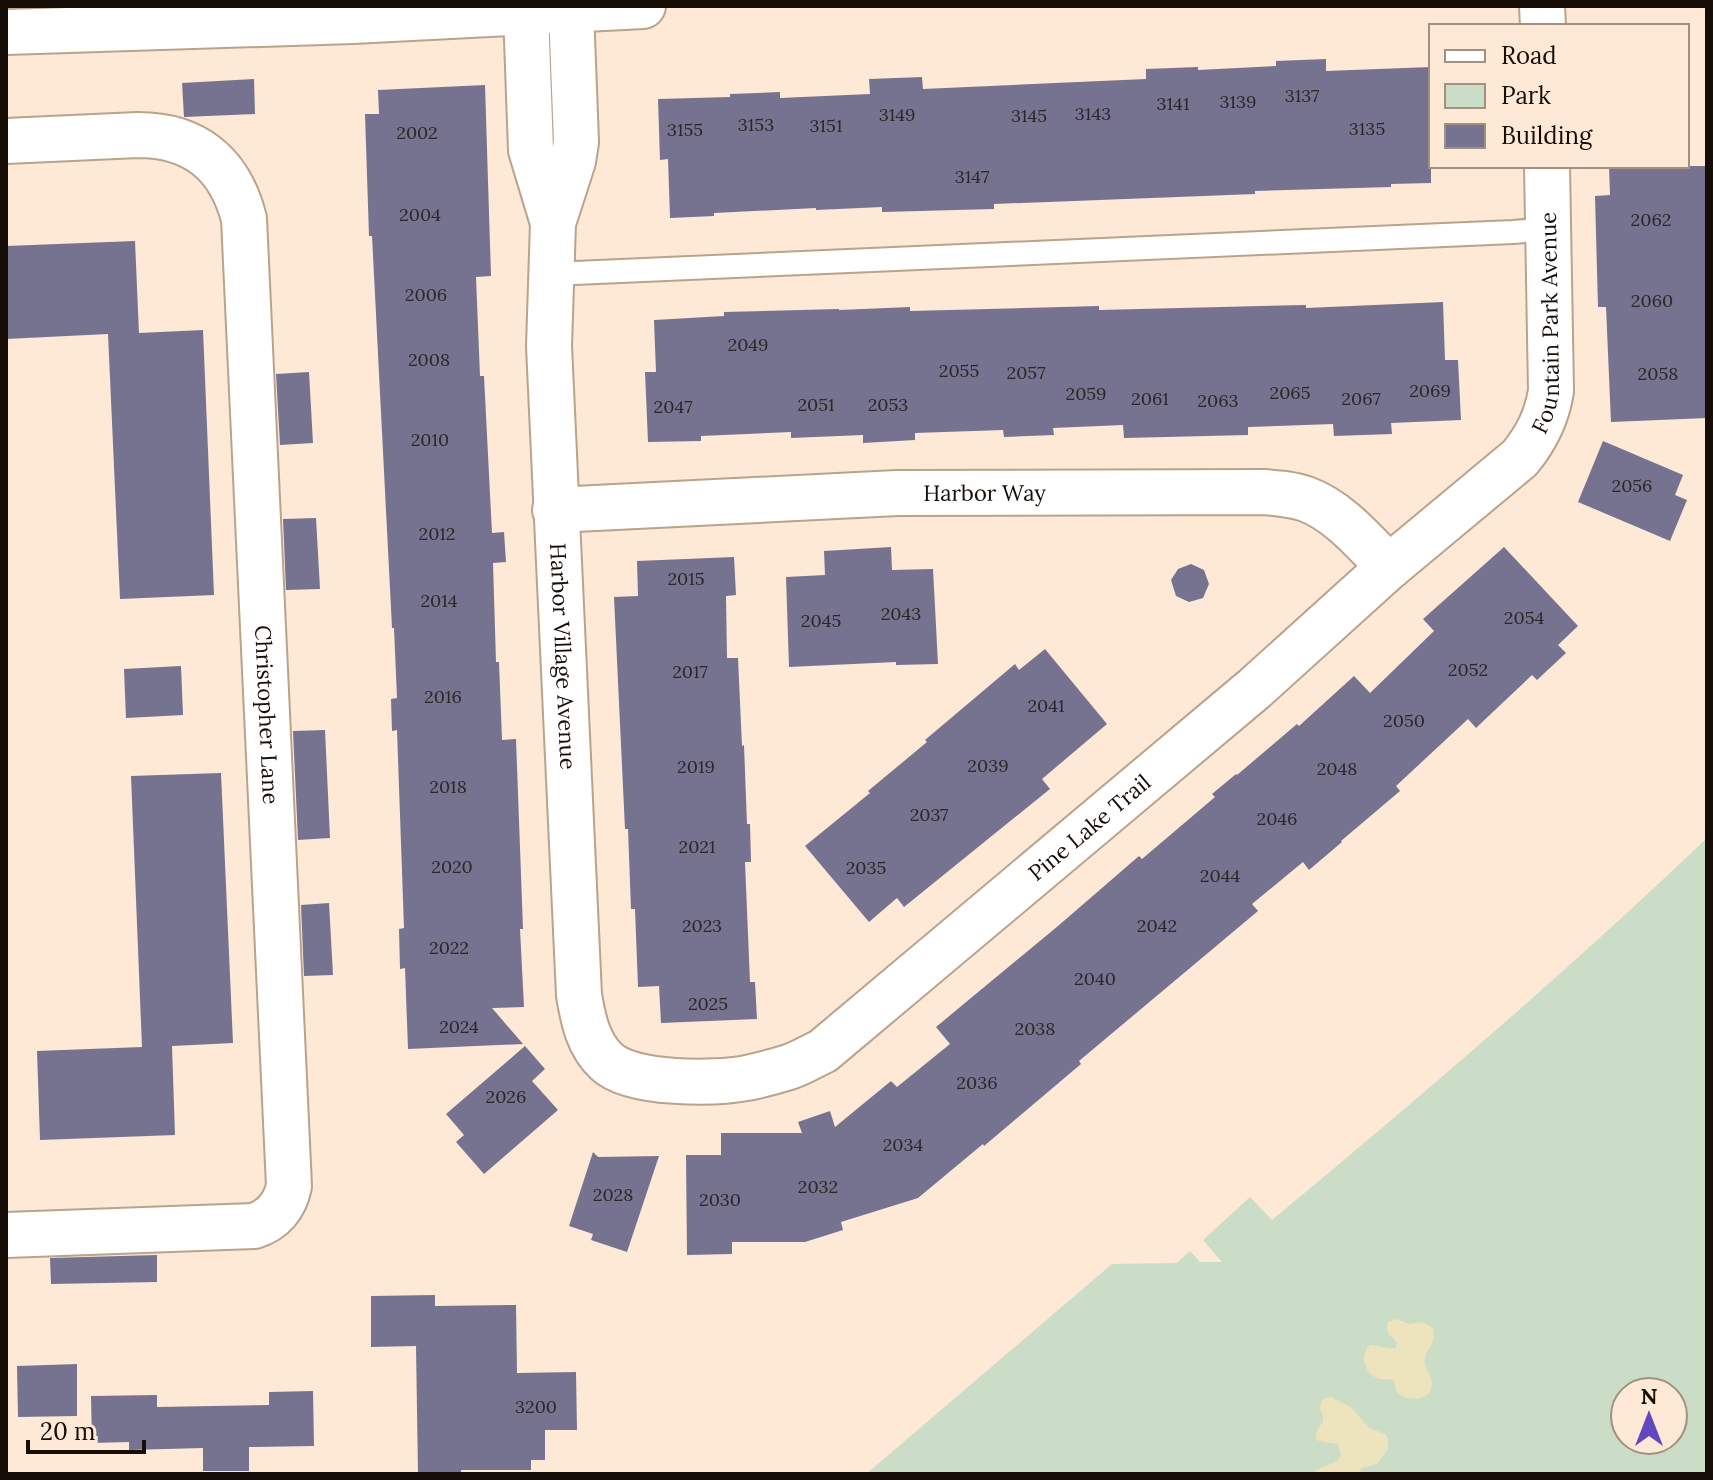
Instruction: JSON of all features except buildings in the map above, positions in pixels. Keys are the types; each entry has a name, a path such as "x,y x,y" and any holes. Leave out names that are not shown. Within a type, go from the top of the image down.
{"street":[{"path":"6,32 50,18 353,21 643,6"},
{"name":"Harbor Village Avenue","path":"571,10 576,142 553,223 549,346 579,995 583,1022 595,1046 608,1063 624,1071"},
{"name":"Harbor Village Avenue","path":"526,12 531,150 553,223"},
{"name":"Christopher Lane","path":"6,141 138,135 172,138 202,152 219,167 233,185 240,201 246,251 289,1186 285,1200 276,1213 254,1226 6,1235"},
{"name":"Fountain Park Avenue","path":"1510,467 1537,436 1547,412 1551,391 1547,168"},
{"name":"Pine Lake Trail","path":"624,1071 658,1080 745,1078 792,1066 823,1051 1242,699 1389,567 1510,467"},
{"name":"Harbor Way","path":"555,510 897,493 1263,492 1287,494 1324,508 1389,567"}],"lane":[{"path":"552,274 1549,229"}],"green space":[{"path":"1707,838 1707,1474 866,1474 1112,1264 1177,1263 1190,1251 1200,1262 1222,1262 1203,1240 1250,1197 1272,1220 1493,1033"}],"sand":[{"path":"1397,1319 1409,1324 1423,1322 1433,1328 1433,1343 1425,1362 1432,1385 1429,1393 1421,1398 1402,1396 1396,1390 1394,1380 1375,1377 1365,1365 1365,1353 1370,1345 1396,1348 1397,1343 1387,1329 1388,1322"},
{"path":"1332,1397 1352,1408 1369,1428 1385,1434 1388,1439 1388,1449 1377,1464 1362,1468 1358,1474 1313,1474 1335,1462 1341,1455 1338,1444 1316,1439 1323,1422 1321,1401"}]}
